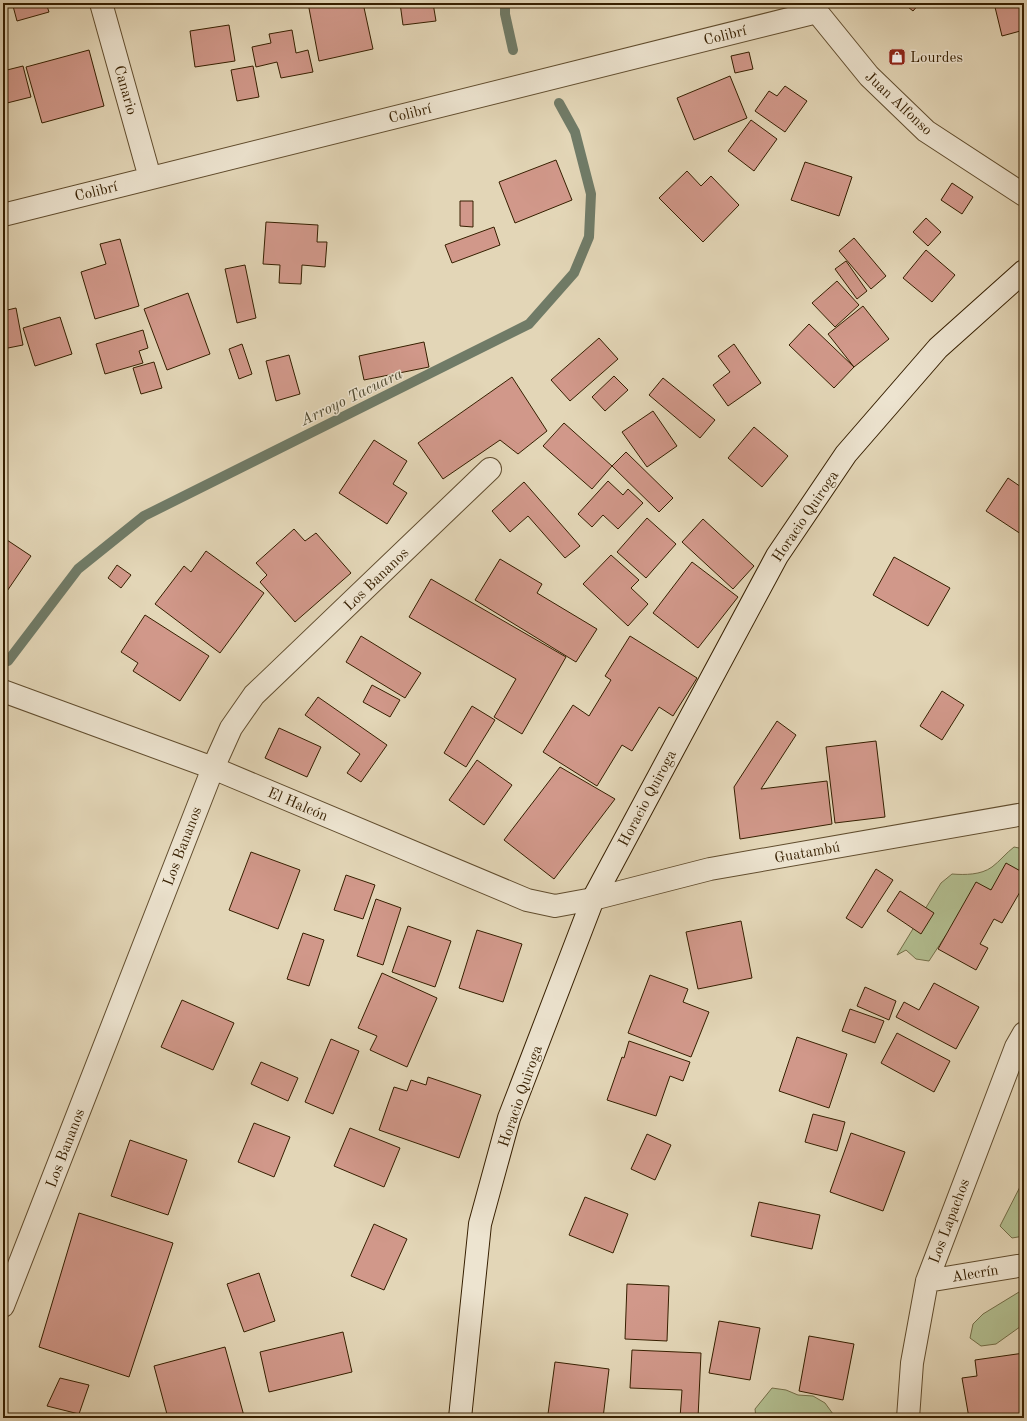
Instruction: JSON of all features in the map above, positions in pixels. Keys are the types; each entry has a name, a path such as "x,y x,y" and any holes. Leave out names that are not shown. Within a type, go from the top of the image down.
{"street":[{"name":"Canario","path":"101,3 150,178"},
{"name":"Colibrí","path":"3,215 815,7"},
{"name":"Juan Alfonso","path":"815,7 869,76 926,131 1024,195"},
{"name":"Horacio Quiroga","path":"460,1418 480,1224 510,1118 593,899 777,556 842,461 938,348 1024,271"},
{"name":"Los Bananos","path":"3,1306 212,768 232,728 254,695 490,469"},
{"name":"El Halcón","path":"3,691 212,768 527,900 555,906 593,899"},
{"name":"Guatambú","path":"593,899 710,869 1024,814"},
{"name":"Los Lapachos","path":"908,1418 912,1364 926,1281 1013,1054 1024,1033"},
{"name":"Alecrín","path":"926,1281 1024,1265"}],"green space":[{"path":"1014,847 1024,849 1024,864 1018,876 1005,884 984,892 946,935 929,961 916,959 906,950 897,955 941,883 952,874 973,874 988,870"},
{"path":"1024,1179 1024,1236 1012,1238 1000,1226"},
{"path":"1024,1291 1024,1324 996,1344 981,1346 970,1338 973,1324 983,1314 1019,1292"},
{"path":"772,1388 786,1390 798,1395 813,1396 825,1403 833,1414 834,1418 756,1418 755,1409"}],"building":[{"path":"23,3 46,3 49,12 17,21 13,6"},
{"path":"308,3 363,3 373,49 319,61"},
{"path":"400,3 433,3 436,21 403,25"},
{"path":"903,3 920,3 913,11"},
{"path":"994,3 1024,3 1024,30 1002,36"},
{"path":"229,25 235,61 195,67 190,31"},
{"path":"292,30 296,53 308,50 313,72 281,78 277,62 256,67 252,47 271,43 269,34"},
{"path":"89,50 104,106 42,123 26,67"},
{"path":"749,52 753,69 735,73 731,56"},
{"path":"23,66 31,97 3,104 3,71"},
{"path":"253,66 259,97 237,101 231,70"},
{"path":"730,76 747,118 694,140 677,98"},
{"path":"785,86 807,101 785,132 755,111 769,91 777,96"},
{"path":"751,120 777,139 754,171 728,151"},
{"path":"556,160 572,200 515,223 499,182"},
{"path":"805,162 852,177 839,216 791,200"},
{"path":"687,171 701,186 711,176 739,205 703,242 659,198"},
{"path":"952,183 973,197 962,214 941,200"},
{"path":"460,201 473,201 473,227 460,226"},
{"path":"926,218 941,232 928,246 913,232"},
{"path":"266,222 318,225 317,242 327,242 325,267 302,265 301,284 279,283 280,265 263,264"},
{"path":"494,227 500,245 452,263 445,245"},
{"path":"854,238 886,276 871,289 839,251"},
{"path":"120,239 139,306 95,319 81,272 106,264 100,244"},
{"path":"926,250 955,275 932,302 903,278"},
{"path":"846,261 867,291 857,299 835,269"},
{"path":"245,265 256,318 237,323 225,269"},
{"path":"837,281 859,305 835,327 812,303"},
{"path":"188,293 210,354 167,370 144,309"},
{"path":"863,306 889,339 854,367 828,334"},
{"path":"16,308 23,345 3,349 3,311"},
{"path":"60,317 72,354 35,366 23,328"},
{"path":"809,324 854,367 834,388 789,345"},
{"path":"143,330 148,348 139,351 143,363 105,374 96,344"},
{"path":"599,338 618,359 570,401 551,380"},
{"path":"424,342 429,367 364,380 359,356"},
{"path":"242,344 252,374 239,379 229,349"},
{"path":"734,344 761,383 728,406 713,385 730,372 718,356"},
{"path":"289,355 300,394 276,401 266,361"},
{"path":"154,362 162,388 141,394 133,368"},
{"path":"614,376 628,390 605,411 592,397"},
{"path":"512,377 547,431 518,454 500,440 443,479 418,443"},
{"path":"663,378 715,420 700,438 649,395"},
{"path":"653,411 677,446 647,467 622,432"},
{"path":"564,423 612,466 592,489 543,446"},
{"path":"754,427 788,456 762,487 728,458"},
{"path":"374,440 407,461 393,484 407,493 387,524 339,493"},
{"path":"626,452 673,498 659,512 612,466"},
{"path":"1008,478 1024,489 1024,536 986,511"},
{"path":"608,481 623,495 628,489 643,503 618,529 603,515 592,527 578,514"},
{"path":"524,482 580,546 565,558 528,516 510,532 492,511"},
{"path":"647,518 676,544 646,578 617,552"},
{"path":"703,519 754,566 733,589 682,542"},
{"path":"294,529 305,541 316,533 351,573 295,622 260,582 267,575 256,563"},
{"path":"7,540 31,556 3,597 3,546"},
{"path":"206,551 264,593 220,653 155,604 184,566 191,572"},
{"path":"611,555 639,580 631,588 648,604 628,626 583,584"},
{"path":"894,557 950,588 928,626 873,595"},
{"path":"500,559 542,584 537,593 597,629 576,662 475,600"},
{"path":"692,562 738,597 698,648 653,613"},
{"path":"117,565 131,575 121,588 108,578"},
{"path":"431,579 566,657 522,734 494,717 516,679 409,617"},
{"path":"145,615 209,656 180,701 133,671 138,663 121,652"},
{"path":"361,636 421,673 405,698 346,662"},
{"path":"630,636 697,678 673,716 659,707 632,751 622,745 597,786 543,752 573,705 589,716 611,680 605,676"},
{"path":"372,685 400,700 390,717 363,702"},
{"path":"942,691 964,705 942,740 920,726"},
{"path":"318,697 387,745 361,782 347,773 360,754 305,715"},
{"path":"472,706 495,720 466,767 444,753"},
{"path":"777,721 796,735 761,789 827,781 832,824 740,839 734,787"},
{"path":"279,728 321,747 307,777 265,758"},
{"path":"876,741 885,817 835,823 826,747"},
{"path":"477,760 512,785 484,825 449,800"},
{"path":"560,767 615,799 554,879 504,840"},
{"path":"251,852 300,870 278,929 229,910"},
{"path":"1006,863 1024,873 1024,885 1002,923 994,919 980,944 988,948 976,970 938,949 976,882 991,890"},
{"path":"876,869 893,880 862,928 846,918"},
{"path":"346,875 375,885 363,919 334,910"},
{"path":"900,891 934,913 921,934 887,911"},
{"path":"376,899 401,908 383,965 357,956"},
{"path":"741,921 752,978 698,989 686,932"},
{"path":"408,926 451,941 435,987 392,972"},
{"path":"477,930 522,944 503,1002 459,988"},
{"path":"303,933 324,940 309,986 287,979"},
{"path":"382,973 437,998 407,1067 370,1050 377,1036 358,1028"},
{"path":"650,975 688,989 683,1002 709,1012 691,1057 628,1033"},
{"path":"934,983 979,1007 956,1049 896,1017 904,1002 919,1010"},
{"path":"865,987 896,1001 889,1020 857,1006"},
{"path":"182,1000 234,1023 213,1070 161,1047"},
{"path":"850,1009 884,1021 875,1043 842,1031"},
{"path":"897,1033 950,1061 934,1092 881,1063"},
{"path":"797,1037 847,1054 829,1108 779,1091"},
{"path":"331,1039 359,1051 333,1114 305,1102"},
{"path":"629,1041 690,1062 683,1081 670,1076 656,1116 607,1100 622,1057 624,1058"},
{"path":"261,1062 298,1078 288,1101 251,1084"},
{"path":"428,1077 481,1095 459,1158 379,1130 394,1087 407,1091 411,1080 426,1085"},
{"path":"813,1114 845,1122 837,1151 805,1142"},
{"path":"254,1123 290,1137 274,1177 238,1162"},
{"path":"350,1128 400,1148 384,1187 334,1166"},
{"path":"851,1133 905,1152 883,1211 830,1192"},
{"path":"647,1134 671,1145 655,1180 631,1169"},
{"path":"130,1140 187,1160 168,1215 111,1196"},
{"path":"585,1197 628,1214 613,1253 569,1235"},
{"path":"759,1202 820,1215 812,1249 751,1236"},
{"path":"79,1213 173,1243 129,1377 39,1347"},
{"path":"374,1224 407,1239 384,1290 351,1276"},
{"path":"259,1273 275,1321 244,1332 227,1284"},
{"path":"627,1284 669,1286 667,1341 625,1339"},
{"path":"719,1321 760,1328 750,1380 709,1373"},
{"path":"343,1332 352,1372 269,1392 260,1352"},
{"path":"809,1336 854,1344 843,1400 799,1391"},
{"path":"225,1347 244,1416 235,1418 168,1418 154,1366"},
{"path":"632,1350 701,1353 698,1418 680,1418 682,1390 630,1388"},
{"path":"1024,1353 1024,1418 969,1418 962,1378 977,1376 975,1360"},
{"path":"555,1362 609,1369 603,1418 578,1418 548,1414"},
{"path":"60,1378 89,1385 79,1414 47,1406"}],"waterway":[{"name":"Arroyo Tacuara","path":"505,3 505,14 513,50"},
{"name":"Arroyo Tacuara","path":"8,661 78,569 144,516 529,324 574,273 589,237 591,194 575,132 559,103"}],"place":[{"name":"Lourdes","path":"897,57"}]}
